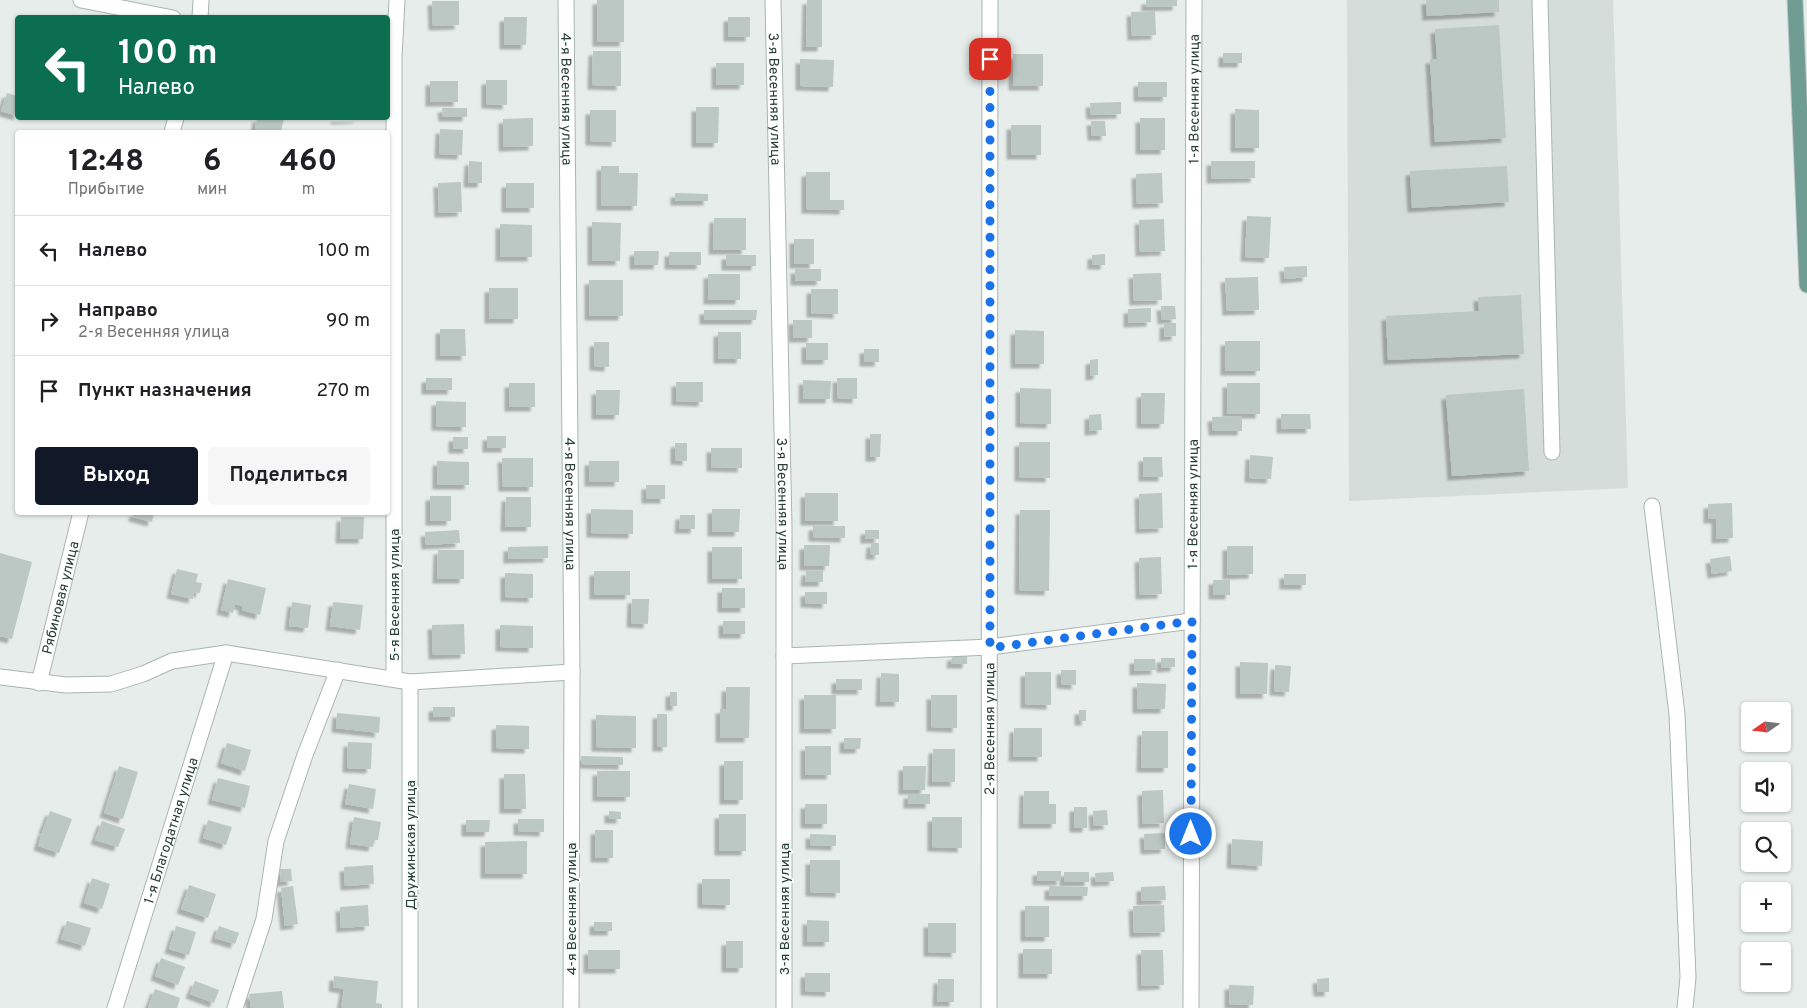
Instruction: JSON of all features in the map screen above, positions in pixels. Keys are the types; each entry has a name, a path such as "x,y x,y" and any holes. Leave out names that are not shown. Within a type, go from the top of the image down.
{"main road":[{"path":"1796,0 1807,285"}],"street":[{"path":"81,0 158,15"},
{"path":"200,15 201,0"},
{"name":"5-я Весенняя улица","path":"394,679 391,57 397,0"},
{"name":"4-я Весенняя улица","path":"566,0 572,672 571,1008"},
{"name":"3-я Весенняя улица","path":"773,0 784,528 784,1008"},
{"name":"2-я Весенняя улица","path":"989,1008 990,0"},
{"name":"1-я Весенняя улица","path":"1191,1008 1194,0"},
{"path":"1540,0 1552,452"},
{"path":"1652,506 1677,714 1688,977 1686,1008"},
{"name":"Рябиновая улица","path":"40,683 80,515"},
{"path":"784,656 990,648 1192,621"},
{"path":"0,677 40,683 111,684 143,674 172,661 226,653 410,682 572,672"},
{"name":"1-я Благодатная улица","path":"114,1008 226,653"},
{"path":"234,1008 264,918 276,841 304,755 338,670"},
{"name":"Дружинская улица","path":"410,682 410,1008"}],"shaded area":[{"path":"1347,0 1613,0 1628,488 1349,501"}],"building":[{"path":"597,0 624,0 624,42 597,42"},
{"path":"807,0 822,0 822,47 806,47"},
{"path":"1146,0 1177,0 1177,6 1146,7"},
{"path":"1426,0 1499,0 1499,12 1427,16"},
{"path":"432,1 459,1 459,25 433,26"},
{"path":"1155,11 1156,35 1132,36 1131,12"},
{"path":"504,17 527,17 526,45 504,45"},
{"path":"728,17 750,17 750,37 728,37"},
{"path":"1499,25 1506,138 1435,142 1430,59 1437,59 1435,29"},
{"path":"593,51 621,51 621,86 592,85"},
{"path":"1223,53 1242,53 1242,63 1223,63"},
{"path":"1013,54 1043,54 1043,86 1013,86"},
{"path":"800,59 834,60 833,87 800,86"},
{"path":"716,63 744,63 744,85 716,85"},
{"path":"486,80 507,80 507,105 486,104"},
{"path":"430,81 458,81 458,102 430,102"},
{"path":"1138,82 1167,82 1167,97 1138,97"},
{"path":"7,93 15,95 15,115 1,111"},
{"path":"1121,102 1121,114 1091,115 1090,103"},
{"path":"696,107 719,107 718,143 696,143"},
{"path":"442,108 467,108 467,117 443,117"},
{"path":"1235,109 1259,110 1259,148 1235,148"},
{"path":"590,110 616,110 616,142 590,141"},
{"path":"533,118 533,146 503,147 503,119"},
{"path":"1140,118 1165,118 1165,150 1140,150"},
{"path":"257,120 284,120 281,130 255,129"},
{"path":"1091,121 1105,121 1106,136 1092,136"},
{"path":"1011,125 1041,125 1041,155 1011,155"},
{"path":"440,129 463,130 462,155 439,154"},
{"path":"469,161 482,162 482,183 468,183"},
{"path":"1211,161 1255,161 1255,178 1211,179"},
{"path":"601,166 619,166 619,173 638,173 637,206 601,206"},
{"path":"1507,166 1509,202 1412,208 1410,171"},
{"path":"806,172 830,172 830,200 844,200 844,210 806,209"},
{"path":"1162,173 1163,203 1137,204 1136,174"},
{"path":"461,182 462,212 439,213 438,183"},
{"path":"506,183 534,183 534,208 506,208"},
{"path":"675,193 708,194 708,201 675,201"},
{"path":"1247,216 1271,217 1269,258 1245,257"},
{"path":"714,218 746,218 746,250 713,250"},
{"path":"1164,219 1165,251 1140,252 1139,220"},
{"path":"592,222 621,223 620,261 592,261"},
{"path":"500,224 532,225 532,257 500,257"},
{"path":"794,239 814,239 814,264 794,264"},
{"path":"634,251 659,251 658,265 634,265"},
{"path":"669,252 701,252 701,265 669,265"},
{"path":"1105,254 1105,265 1092,265 1092,255"},
{"path":"726,255 756,255 756,266 726,266"},
{"path":"1307,266 1307,277 1285,279 1284,267"},
{"path":"795,269 821,269 821,281 795,281"},
{"path":"1161,273 1162,300 1134,301 1133,274"},
{"path":"708,274 740,274 740,300 708,300"},
{"path":"1258,277 1259,310 1227,311 1225,278"},
{"path":"589,280 623,280 623,316 589,316"},
{"path":"489,288 518,288 518,319 489,319"},
{"path":"811,289 838,289 838,314 811,313"},
{"path":"1521,295 1524,354 1388,360 1386,316 1479,311 1478,297"},
{"path":"1161,306 1175,306 1176,319 1162,320"},
{"path":"1151,308 1151,322 1128,323 1128,309"},
{"path":"704,310 757,310 756,320 704,320"},
{"path":"793,320 812,320 812,338 793,338"},
{"path":"1164,323 1176,323 1176,336 1164,337"},
{"path":"440,329 465,329 466,356 440,356"},
{"path":"1015,330 1044,331 1044,364 1015,364"},
{"path":"718,332 741,332 741,359 718,359"},
{"path":"1225,341 1260,341 1260,371 1225,371"},
{"path":"594,342 609,342 609,367 594,366"},
{"path":"806,343 828,343 828,360 806,360"},
{"path":"864,349 879,349 879,362 864,362"},
{"path":"1098,359 1098,375 1090,376 1090,360"},
{"path":"426,378 452,378 452,390 426,390"},
{"path":"837,378 857,378 857,399 837,398"},
{"path":"803,380 831,381 830,399 803,399"},
{"path":"676,382 703,382 703,402 676,401"},
{"path":"509,383 535,383 535,407 509,407"},
{"path":"1227,383 1260,383 1260,414 1227,414"},
{"path":"1020,388 1051,389 1051,424 1020,423"},
{"path":"1524,389 1529,471 1452,476 1446,395"},
{"path":"596,390 620,390 619,415 596,415"},
{"path":"1141,393 1165,393 1164,424 1141,424"},
{"path":"436,401 466,402 466,427 436,426"},
{"path":"1101,414 1102,430 1089,431 1089,415"},
{"path":"1281,414 1310,414 1311,429 1281,429"},
{"path":"1242,416 1242,431 1213,431 1212,417"},
{"path":"870,434 881,434 880,457 870,457"},
{"path":"487,436 506,436 506,448 487,448"},
{"path":"453,437 468,437 468,449 453,449"},
{"path":"1019,442 1050,442 1050,478 1019,477"},
{"path":"675,443 687,443 687,461 675,460"},
{"path":"711,448 742,448 742,468 711,467"},
{"path":"1250,455 1273,457 1271,479 1249,478"},
{"path":"1143,457 1162,457 1163,477 1143,477"},
{"path":"502,458 533,458 533,487 503,487"},
{"path":"437,461 469,462 469,485 437,485"},
{"path":"589,461 619,461 619,482 589,482"},
{"path":"646,485 665,485 665,499 646,499"},
{"path":"805,493 838,493 838,521 805,521"},
{"path":"1162,493 1163,528 1140,529 1139,494"},
{"path":"430,496 451,496 451,521 430,521"},
{"path":"506,497 531,497 531,527 505,527"},
{"path":"1732,503 1733,538 1716,539 1716,519 1708,519 1708,504"},
{"path":"591,509 633,510 633,534 591,533"},
{"path":"712,509 740,509 739,532 712,532"},
{"path":"1020,510 1050,510 1049,591 1019,590"},
{"path":"133,515 153,515 152,522 133,517"},
{"path":"680,515 695,515 695,529 679,529"},
{"path":"341,517 364,517 363,539 340,539"},
{"path":"813,526 845,526 845,538 813,537"},
{"path":"459,530 460,543 426,545 425,532"},
{"path":"865,530 879,530 879,539 865,539"},
{"path":"871,543 879,543 879,555 870,555"},
{"path":"804,545 830,545 829,566 804,566"},
{"path":"548,546 548,558 508,559 508,547"},
{"path":"1227,546 1253,546 1253,574 1227,575"},
{"path":"712,547 742,547 742,579 712,579"},
{"path":"438,550 464,550 464,579 437,579"},
{"path":"0,553 32,562 12,639 0,636"},
{"path":"1730,556 1732,571 1712,574 1710,559"},
{"path":"1161,557 1162,594 1140,595 1139,558"},
{"path":"177,569 198,574 196,582 202,583 200,593 194,592 193,599 171,594"},
{"path":"594,571 630,571 630,595 594,595"},
{"path":"806,571 823,571 823,582 805,582"},
{"path":"505,573 533,574 533,598 505,597"},
{"path":"1284,574 1306,574 1306,585 1284,585"},
{"path":"228,579 266,588 260,615 242,610 243,606 235,604 233,613 221,610"},
{"path":"1213,580 1230,580 1230,595 1213,595"},
{"path":"722,588 745,588 745,608 722,608"},
{"path":"805,592 827,592 827,604 805,603"},
{"path":"632,599 649,599 648,624 631,623"},
{"path":"292,602 311,605 308,628 289,626"},
{"path":"333,602 363,605 360,630 330,626"},
{"path":"723,621 745,621 745,634 723,634"},
{"path":"464,624 465,654 433,655 432,625"},
{"path":"500,625 533,626 533,648 500,647"},
{"path":"952,656 967,656 967,664 951,664"},
{"path":"1161,658 1175,658 1175,667 1161,668"},
{"path":"1134,659 1155,659 1156,670 1134,671"},
{"path":"1240,662 1268,663 1267,694 1240,694"},
{"path":"1275,665 1291,666 1289,692 1274,691"},
{"path":"1061,670 1076,670 1076,685 1061,684"},
{"path":"1025,672 1051,672 1051,705 1025,704"},
{"path":"881,673 899,674 899,702 880,702"},
{"path":"836,679 862,679 862,690 836,690"},
{"path":"1137,683 1166,684 1165,709 1137,709"},
{"path":"726,687 750,687 749,738 720,738 720,709 726,709"},
{"path":"670,692 677,692 677,706 670,706"},
{"path":"804,695 836,695 836,729 804,729"},
{"path":"931,695 957,695 957,728 931,727"},
{"path":"433,707 455,707 455,717 433,717"},
{"path":"1079,710 1086,710 1086,721 1079,721"},
{"path":"337,713 380,717 379,733 336,728"},
{"path":"657,714 667,714 667,747 657,747"},
{"path":"596,715 636,716 636,748 596,747"},
{"path":"496,725 529,726 529,749 496,748"},
{"path":"1014,728 1042,728 1042,757 1013,757"},
{"path":"1142,731 1168,731 1168,768 1141,768"},
{"path":"844,738 861,738 860,749 844,749"},
{"path":"348,742 372,743 371,769 347,768"},
{"path":"227,743 251,750 245,771 221,763"},
{"path":"805,746 831,746 831,775 805,775"},
{"path":"933,749 955,749 955,782 932,782"},
{"path":"581,756 623,757 623,765 581,764"},
{"path":"724,761 743,761 743,800 724,800"},
{"path":"119,766 138,772 123,819 104,813"},
{"path":"903,766 926,766 925,790 903,790"},
{"path":"597,771 630,771 630,797 597,797"},
{"path":"504,774 525,774 526,809 504,809"},
{"path":"218,778 250,786 245,808 212,800"},
{"path":"349,784 376,789 373,809 345,804"},
{"path":"1163,790 1164,823 1143,824 1142,791"},
{"path":"1024,791 1049,791 1049,804 1056,804 1056,824 1023,824"},
{"path":"908,794 930,794 930,804 908,804"},
{"path":"805,804 827,804 827,824 805,824"},
{"path":"1074,807 1087,807 1087,828 1074,828"},
{"path":"1107,810 1108,825 1094,826 1093,811"},
{"path":"50,811 72,819 59,853 38,846 43,830 62,836 43,829"},
{"path":"609,811 621,812 621,819 609,819"},
{"path":"719,814 746,814 746,851 719,851"},
{"path":"354,817 381,822 378,840 374,840 373,847 350,844"},
{"path":"932,817 962,817 962,848 932,847"},
{"path":"518,819 544,819 544,832 518,831"},
{"path":"208,820 232,827 226,845 203,838"},
{"path":"466,820 490,820 489,832 466,832"},
{"path":"102,821 125,829 118,847 95,840"},
{"path":"595,830 613,830 613,858 595,858"},
{"path":"1165,833 1165,849 1145,850 1144,834"},
{"path":"810,834 836,835 836,846 810,845"},
{"path":"1232,839 1263,841 1262,866 1231,864"},
{"path":"527,841 527,874 485,874 485,842"},
{"path":"810,860 840,860 840,893 810,892"},
{"path":"373,865 374,884 345,886 344,867"},
{"path":"280,869 291,869 292,881 281,882"},
{"path":"1037,871 1061,871 1061,881 1037,881"},
{"path":"1064,872 1089,872 1089,882 1064,882"},
{"path":"1113,872 1114,881 1096,882 1095,873"},
{"path":"92,878 110,884 102,909 84,903"},
{"path":"702,879 730,879 730,905 702,904"},
{"path":"189,885 216,894 208,918 181,909"},
{"path":"293,886 298,924 285,926 281,888"},
{"path":"1049,886 1088,887 1087,896 1049,896"},
{"path":"1165,886 1166,900 1141,901 1141,887"},
{"path":"368,905 369,926 341,928 340,907"},
{"path":"1164,905 1165,932 1134,933 1133,906"},
{"path":"1025,906 1049,906 1049,937 1025,937"},
{"path":"807,920 829,921 829,942 807,942"},
{"path":"67,921 91,928 85,946 61,939"},
{"path":"594,922 612,922 612,931 594,931"},
{"path":"928,923 956,923 956,953 928,952"},
{"path":"176,926 196,932 189,955 169,949"},
{"path":"219,926 239,933 235,944 215,938"},
{"path":"726,941 743,941 743,968 726,968"},
{"path":"1023,949 1052,949 1052,974 1023,974"},
{"path":"588,950 620,950 620,969 588,969"},
{"path":"1141,950 1163,950 1164,985 1142,986"},
{"path":"161,958 185,967 178,985 155,976"},
{"path":"805,973 830,973 830,992 805,991"},
{"path":"334,976 378,981 376,1003 382,1004 382,1008 341,1008 344,989 333,987"},
{"path":"1329,978 1329,992 1318,992 1317,979"},
{"path":"938,979 954,979 954,1002 937,1002"},
{"path":"195,981 219,990 214,1003 190,994"},
{"path":"1229,985 1254,986 1253,1005 1229,1004"},
{"path":"155,989 180,998 177,1008 148,1008"},
{"path":"282,991 284,1008 251,1008 249,994"}],"route":[{"path":"990,59 990,648 1192,621 1191,834"}]}
